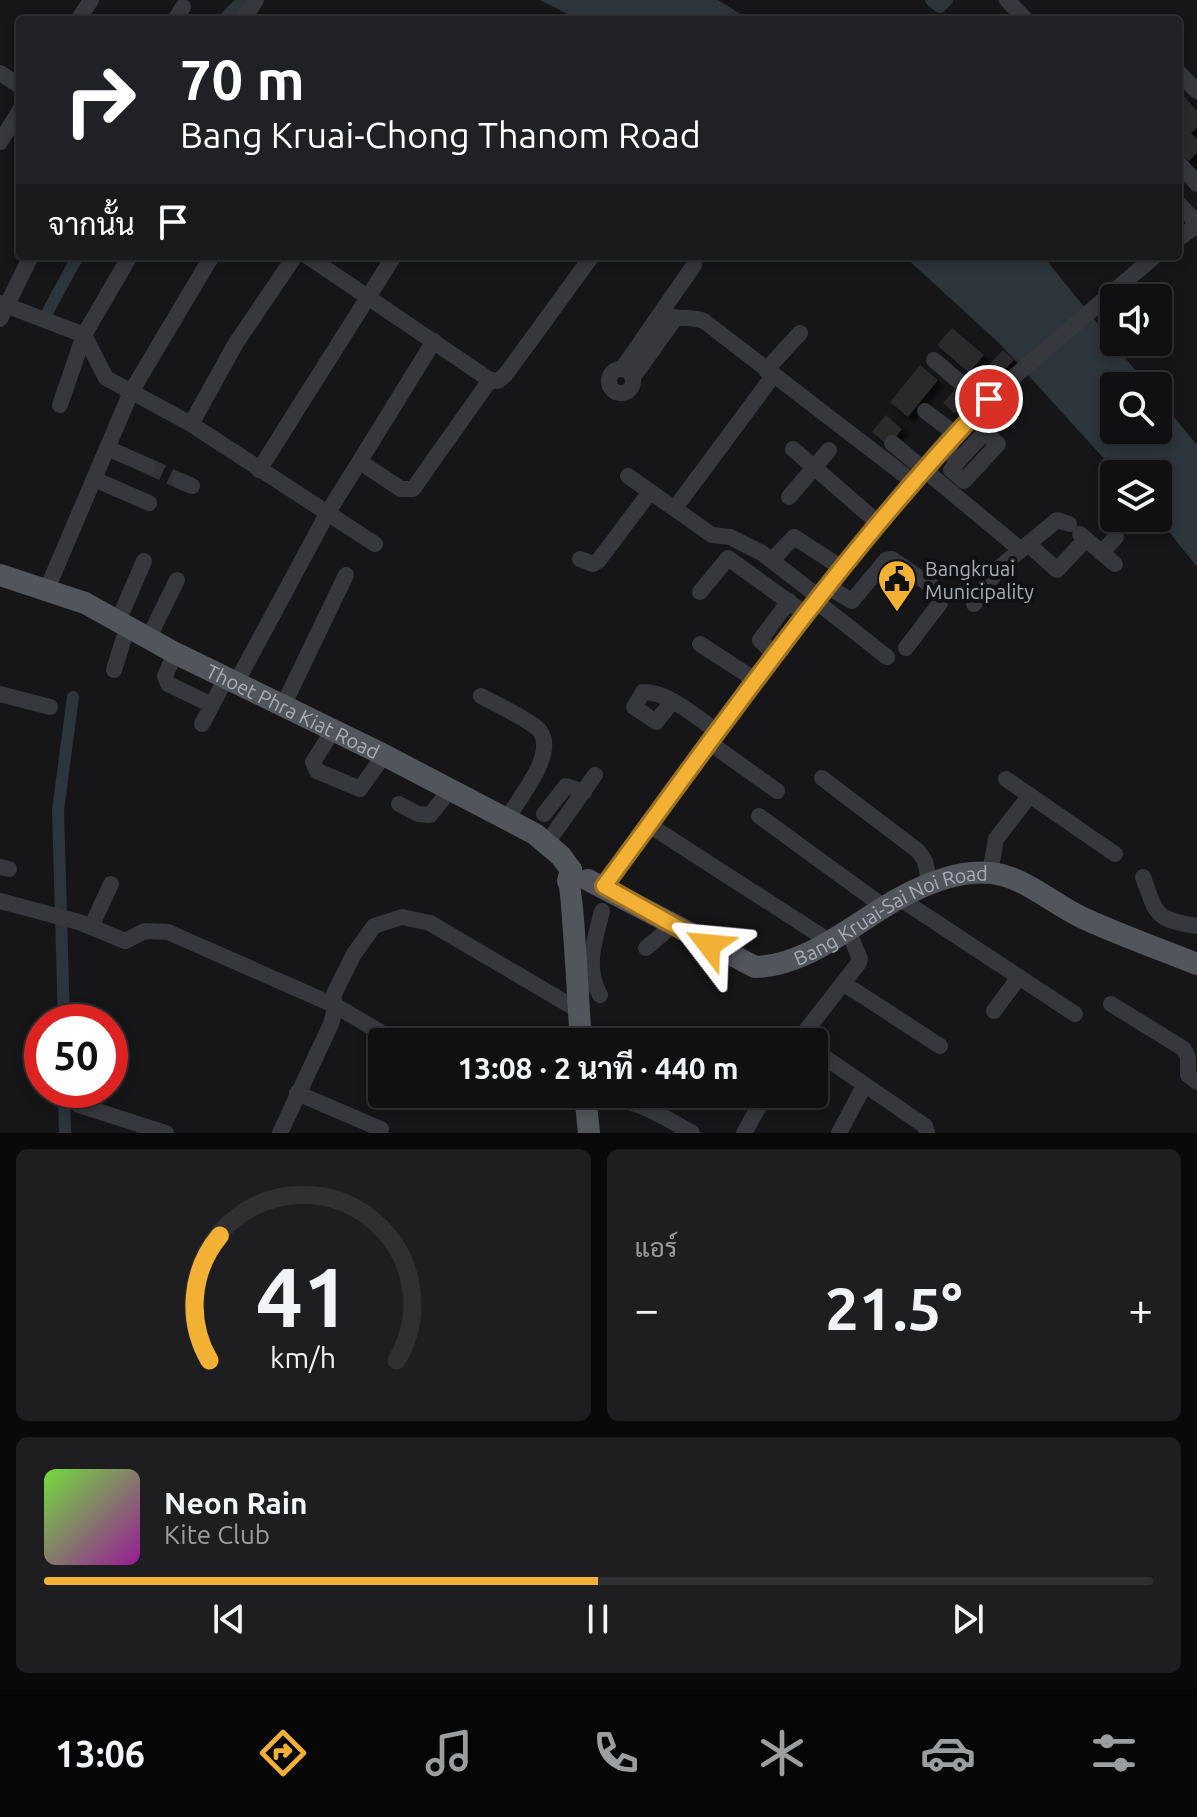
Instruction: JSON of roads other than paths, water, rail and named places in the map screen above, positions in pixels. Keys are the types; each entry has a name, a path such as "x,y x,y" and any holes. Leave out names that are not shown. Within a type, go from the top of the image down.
{"main road":[{"name":"Thoet Phra Kiat Road","path":"0,575 47,589 124,622 175,653 384,755 551,847 584,881"},
{"path":"551,847 583,978 578,1010 582,1028"},
{"name":"Bang Kruai-Sai Noi Road","path":"584,881 755,967 779,964 838,936 891,903 930,884 960,876 990,873 1013,880 1089,921 1197,964"},
{"path":"570,915 584,881"},
{"path":"570,915 580,898 584,881"},
{"path":"589,1133 593,1108"}],"street":[{"path":"1007,0 1022,16"},
{"path":"1182,76 1197,91"},
{"path":"0,142 16,116"},
{"path":"1182,167 1197,184"},
{"path":"1182,211 1192,231"},
{"path":"29,260 2,309 84,335 106,378 191,424 375,544"},
{"path":"60,405 84,335 128,260"},
{"path":"47,589 131,392 210,260"},
{"path":"191,424 236,343 292,260"},
{"path":"313,260 490,380 498,381 589,260"},
{"path":"259,470 391,260"},
{"path":"584,881 649,825 877,522 942,446 1002,387 1150,260"},
{"path":"627,373 668,316 694,265"},
{"path":"668,316 704,321 770,373 1057,570 1078,533"},
{"path":"681,500 800,333"},
{"path":"202,724 434,341"},
{"path":"934,360 985,404"},
{"path":"360,462 401,489 413,489 490,380"},
{"path":"925,411 954,433"},
{"path":"892,443 917,475"},
{"path":"942,446 959,460"},
{"path":"107,448 148,466"},
{"path":"793,449 877,522"},
{"path":"789,497 829,450"},
{"path":"628,476 712,535 730,537 772,560 887,657"},
{"path":"94,479 149,503"},
{"path":"580,559 593,564 599,560 650,492"},
{"path":"974,604 999,568 1057,520 1115,564"},
{"path":"772,560 794,537 842,568"},
{"path":"1101,553 1116,537"},
{"path":"700,592 728,558 789,601 852,601 886,560 892,559 939,591 940,603 906,648"},
{"path":"114,670 124,622 144,561"},
{"path":"283,706 346,575"},
{"path":"149,637 177,580"},
{"path":"776,656 760,640 789,601"},
{"path":"700,644 757,681"},
{"path":"175,653 165,676 168,684 212,705"},
{"path":"0,694 50,707"},
{"path":"481,696 538,728 546,740 546,753 506,820"},
{"path":"672,702 777,791"},
{"path":"334,729 313,762 317,771 360,789 384,755"},
{"path":"551,847 595,775"},
{"path":"822,778 918,851 925,861 930,884"},
{"path":"1006,779 1115,854"},
{"path":"544,814 566,786 584,792"},
{"path":"399,804 418,814 430,815 450,790"},
{"path":"990,873 996,839 1030,795"},
{"path":"759,816 891,903 1019,977 1075,1014"},
{"path":"649,825 838,936 860,959 809,1028"},
{"path":"1143,877 1153,910 1161,917 1197,926"},
{"path":"91,927 111,884"},
{"path":"0,901 61,917 125,941 145,931 168,932 336,1006 373,1028"},
{"path":"600,995 583,978 602,911"},
{"path":"280,1133 331,1024 336,1006 335,990 374,926 402,917 430,923 578,1010"},
{"path":"646,948 673,925"},
{"path":"994,1011 1019,977"},
{"path":"843,983 940,1046"},
{"path":"1111,1004 1184,1049 1188,1057 1188,1075 1197,1082"},
{"path":"828,1060 925,1126 927,1133"},
{"path":"839,1133 864,1086"},
{"path":"297,1093 381,1129"},
{"path":"88,1108 166,1133"},
{"path":"643,1108 655,1111 692,1133"},
{"path":"744,1133 758,1108"}],"waterway":[{"path":"227,16 243,0"},
{"path":"931,0 940,7 947,0"},
{"path":"48,311 76,260"},
{"path":"63,1004 58,810 73,697"},
{"path":"64,1108 65,1133"}],"tunnel":[{"path":"148,466 180,481"}],"place":[{"name":"Bangkruai Municipality","path":"897,613"}]}
